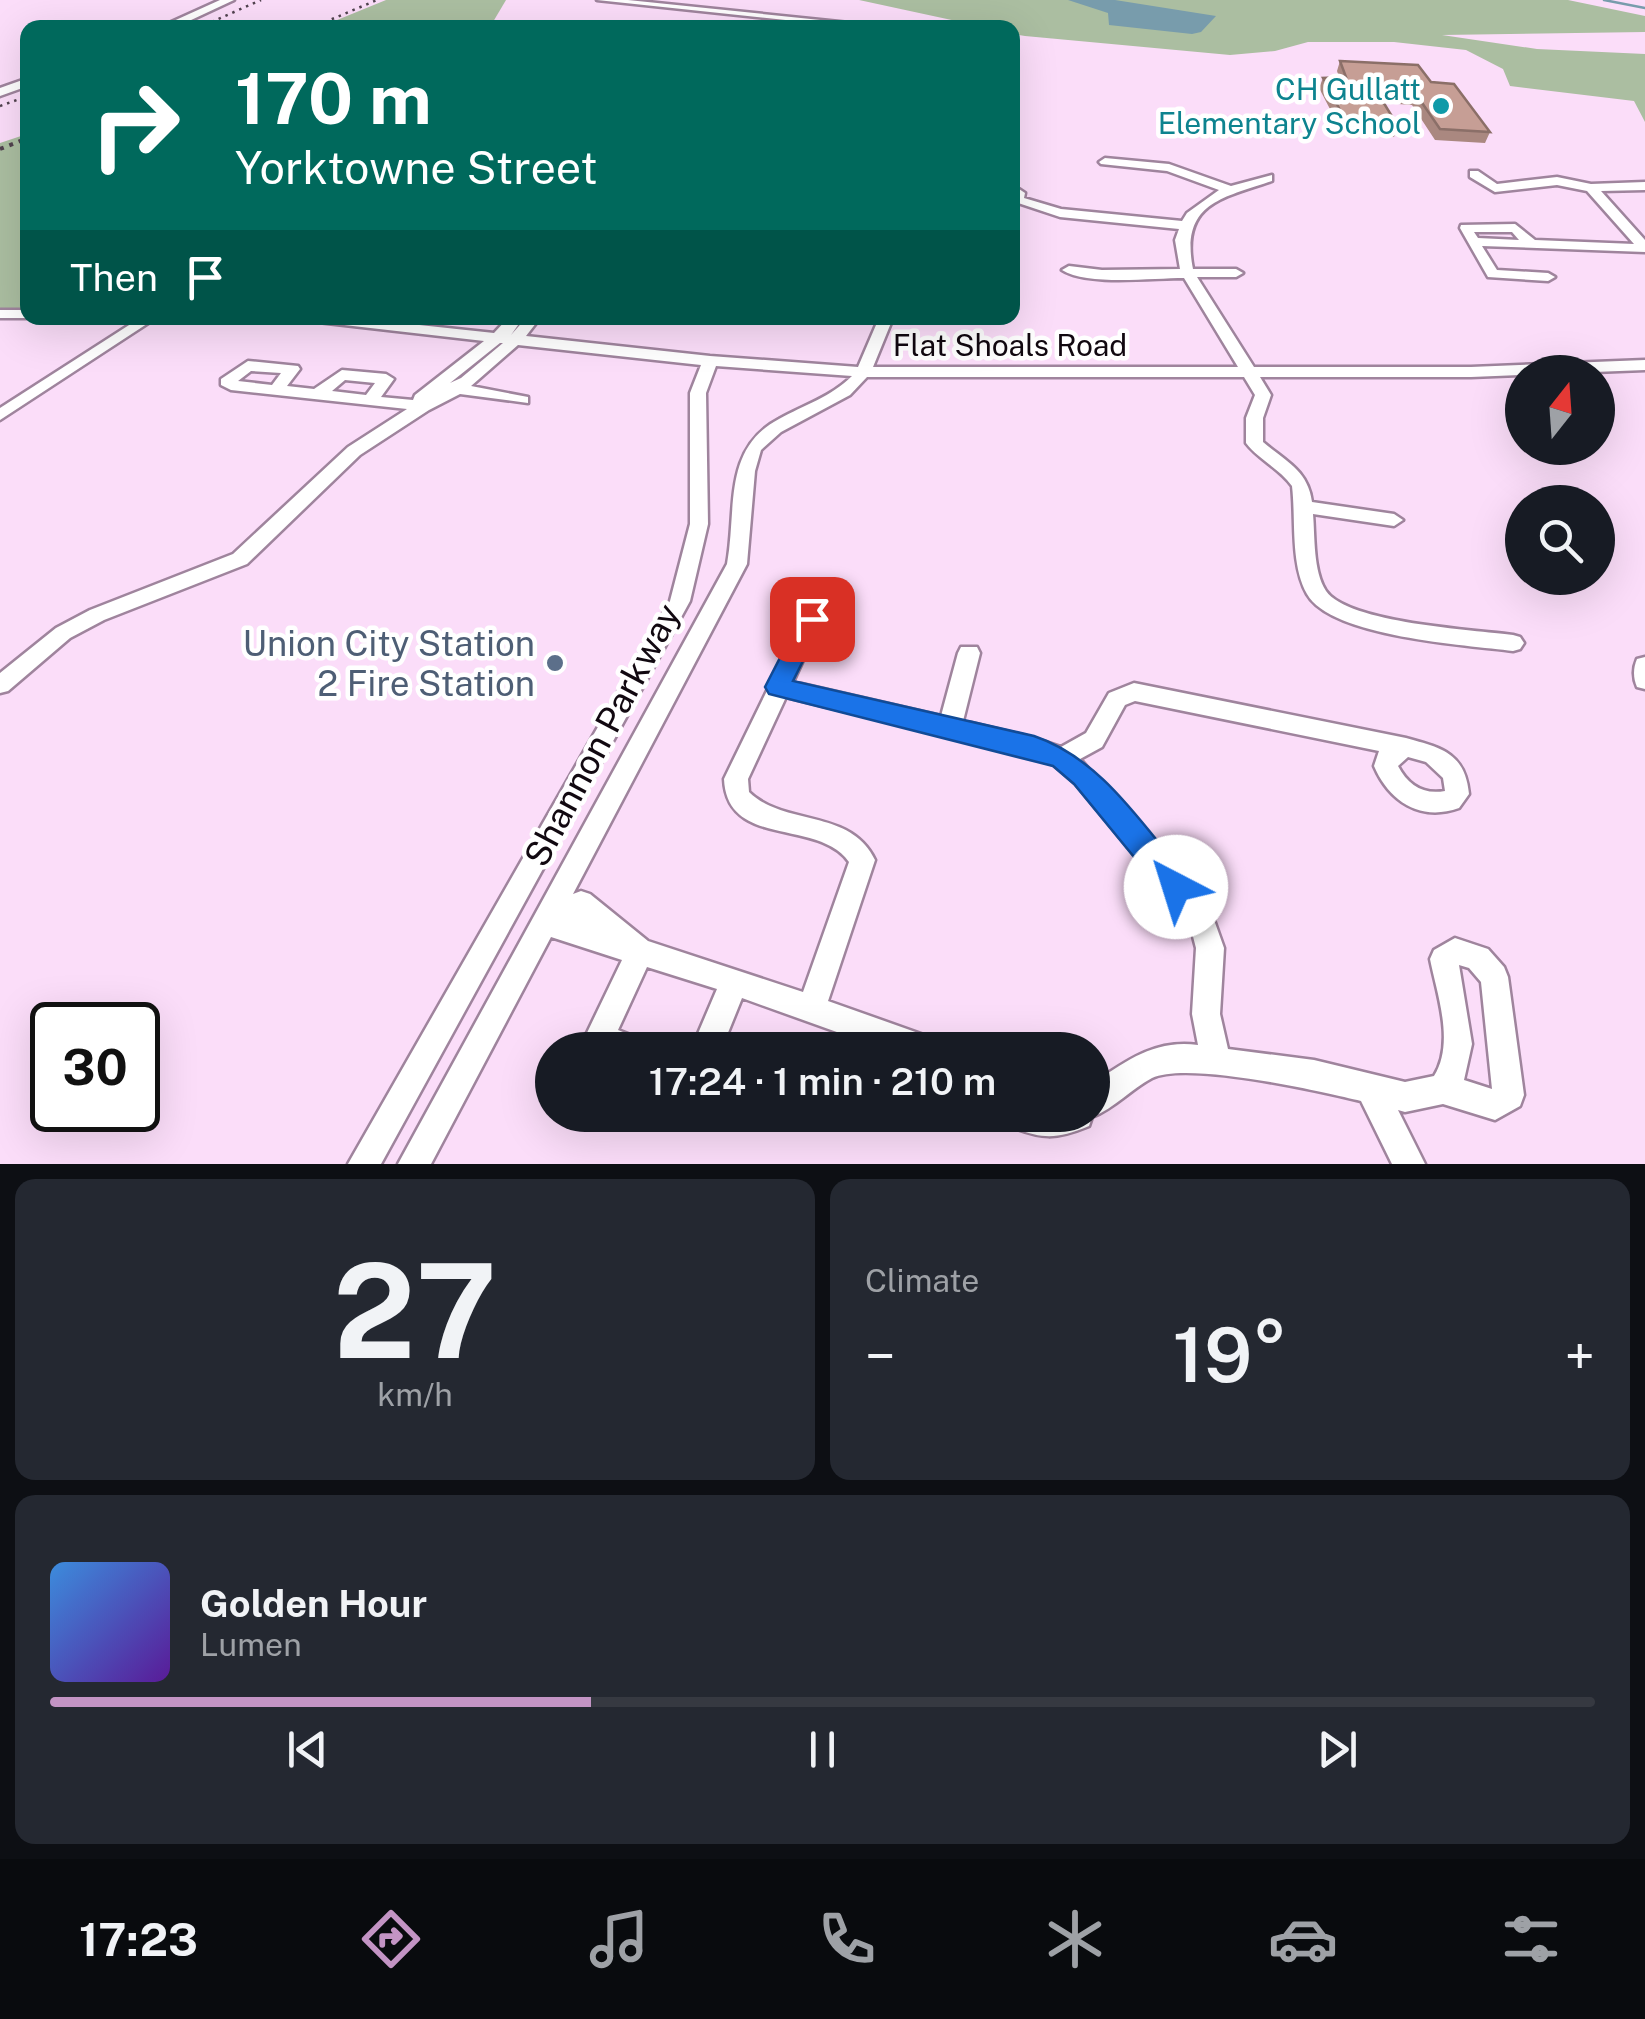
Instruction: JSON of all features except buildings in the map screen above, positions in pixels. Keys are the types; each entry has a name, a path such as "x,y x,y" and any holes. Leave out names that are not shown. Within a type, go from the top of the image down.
{"main road":[{"path":"183,20 229,0"}],"street":[{"path":"601,0 820,20"},
{"path":"1105,162 1169,168 1228,189"},
{"path":"1474,174 1495,188 1557,181 1591,188 1645,186"},
{"path":"1268,178 1228,189 1198,206 1183,225 1180,248 1189,274 1219,330 1263,395 1249,428 1250,438 1256,449 1294,473 1304,507 1314,589 1330,608 1356,619 1513,643"},
{"path":"1591,188 1645,248"},
{"path":"1020,201 1048,211 1183,225"},
{"path":"1629,231 1645,232"},
{"path":"1548,277 1493,274 1473,242 1645,248"},
{"path":"1069,270 1102,274 1236,273"},
{"path":"0,415 138,325"},
{"name":"Flat Shoals Road","path":"388,325 710,361 863,372 1251,373 1645,365"},
{"path":"423,406 421,398 435,385 515,325"},
{"path":"0,684 63,633 98,614 240,560 375,434 423,406 441,401 519,338 522,325"},
{"path":"863,372 883,325"},
{"name":"Shannon Parkway","path":"364,1164 680,601 698,524 698,393 710,361"},
{"path":"820,406 832,386 823,370"},
{"name":"Shannon Parkway","path":"414,1164 736,564 745,531 746,468 752,450 771,432 847,390 863,372"},
{"path":"435,385 522,400"},
{"path":"278,389 423,406"},
{"path":"1304,507 1394,520"},
{"path":"812,619 736,779 737,796 753,812 848,842 862,860 812,1009"},
{"path":"950,727 969,653"},
{"path":"1645,665 1645,681"},
{"path":"778,687 1062,758 1084,776 1200,914 1210,948 1206,1014 1216,1060"},
{"path":"1062,758 1094,740 1118,699 1134,692 1406,746"},
{"path":"1110,1090 1148,1064 1180,1057 1216,1060 1405,1097 1443,1090 1496,1105 1508,1095 1494,977 1478,958 1455,951 1444,959 1460,1055 1455,1075 1443,1090"},
{"path":"602,1032 640,952 877,1032"},
{"path":"713,1032 734,982"},
{"path":"1370,1088 1408,1164"}],"green space":[{"path":"386,0 506,0 494,20 337,20"},
{"path":"859,0 1568,0 1645,16 1645,32 1442,35 1537,49 1645,54 1645,122 1634,101 1510,86 1503,69 1466,50 1394,42 1308,42 1275,51 1230,55 1025,36 1020,35 1020,20 952,20"},
{"path":"20,136 20,313 0,313 0,143"}],"water":[{"path":"1068,0 1115,0 1216,16 1201,32 1192,34 1109,25 1108,13"}],"waterway":[{"path":"1604,0 1645,8"}],"railway":[{"path":"216,20 261,0"},
{"path":"330,20 377,0"},
{"path":"0,106 20,99"},
{"path":"0,149 20,141"}],"place":[{"name":"CH Gullatt Elementary School","path":"1441,106"},
{"name":"Union City Station 2 Fire Station","path":"555,663"}],"route":[{"path":"812,619 778,687 1034,747 1062,758 1084,776 1176,887"}]}
